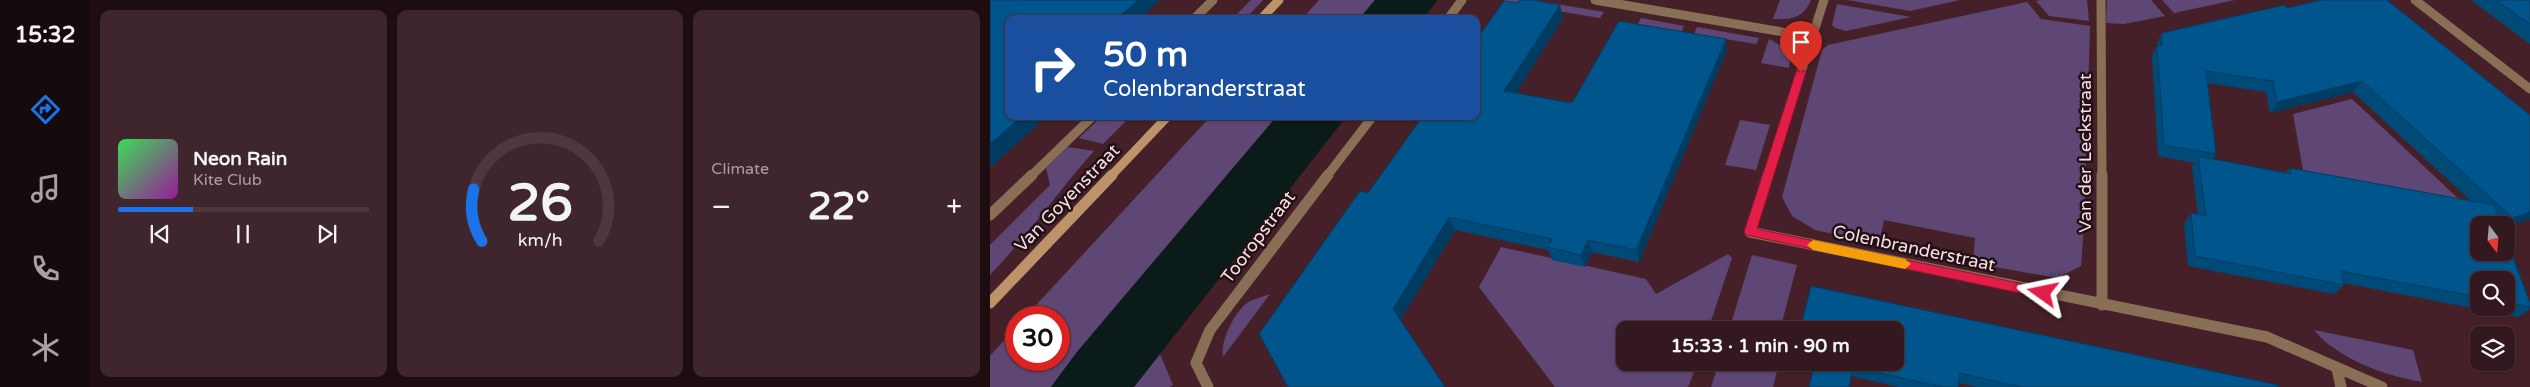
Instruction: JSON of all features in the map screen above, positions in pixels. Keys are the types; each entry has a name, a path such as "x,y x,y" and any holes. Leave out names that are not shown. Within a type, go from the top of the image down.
{"street":[{"path":"1198,15 1213,0"},
{"path":"1265,15 1279,0"},
{"path":"1451,15 1462,0"},
{"path":"1595,0 1812,37"},
{"name":"Colenbranderstraat","path":"1824,0 1750,232 2267,337 2382,387"},
{"name":"Van der Leckstraat","path":"2101,0 2102,305"},
{"path":"2415,0 2530,89"},
{"path":"990,216 1089,120"},
{"name":"Van Goyenstraat","path":"990,303 1164,120"},
{"name":"Tooropstraat","path":"1208,387 1196,363 1210,330 1370,120"},
{"path":"2337,368 2341,387"}],"shaded area":[{"path":"1251,0 1263,0 1249,15 1236,15"},
{"path":"1319,0 1375,0 1362,15 1306,15"},
{"path":"1375,0 1438,0 1426,15 1362,15"},
{"path":"1505,0 1533,0 1604,12 1600,18 1503,2"},
{"path":"1780,0 1811,0 1804,11 1796,17 1773,19"},
{"path":"1847,0 1960,0 1910,11"},
{"path":"2087,0 2089,21 2049,16 2036,1"},
{"path":"2107,0 2151,0 2165,16 2124,24 2106,23"},
{"path":"2162,0 2235,0 2174,13"},
{"path":"2027,2 2041,19 2090,26 2081,266 2057,278 1973,263 1975,238 1884,220 1879,244 1815,230 1792,216 1782,197 1822,50 1828,45"},
{"path":"1837,4 1911,17 1846,31 1835,28 1832,25"},
{"path":"1641,18 1684,26 1681,32 1638,24"},
{"path":"1697,27 1759,38 1756,44 1694,34"},
{"path":"1769,39 1787,49 1790,57 1789,68 1761,63"},
{"path":"2352,99 2463,203 2304,176 2293,114"},
{"path":"1098,120 1127,120 1103,144 1079,138"},
{"path":"1207,120 1274,120 1070,361 1070,306 1035,306"},
{"path":"1274,120 1344,120 1134,387 1051,387 1063,371 1070,371 1070,361"},
{"path":"1740,120 1770,125 1756,170 1725,165"},
{"path":"1068,147 1094,151 990,275 990,245 1050,185 1046,168"},
{"path":"1501,247 1646,279 1656,294 1728,254 1732,258 1711,321 1616,321 1616,371 1694,371 1687,387 1555,387 1479,287"},
{"path":"1752,255 1797,265 1782,321 1732,321"},
{"path":"1270,294 1223,357 1226,336 1237,313 1249,302"},
{"path":"2314,330 2413,350 2422,382 2398,377 2363,365 2328,344"},
{"path":"1005,339 1005,371 1063,371 1051,387 990,387 990,356"},
{"path":"1160,354 1173,385 1169,387 1134,387"},
{"path":"1716,371 1777,371 1773,387 1711,387"}],"building":[{"path":"990,0 1138,0 1121,15 1005,15 1005,120 1017,120 990,144"},
{"path":"1520,0 1532,0 1560,5 1504,91 1572,103 1619,21 1726,39 1636,250 1588,240 1581,255 1548,247 1552,239 1449,217 1393,309 1445,387 1288,387 1259,334 1360,191 1368,193 1420,120 1480,120 1480,34 1504,1 1518,3"},
{"path":"2322,0 2387,0 2530,115 2530,212 2515,217 2511,216 2362,81 2277,102 2273,81 2206,71 2216,154 2164,145 2157,45 2162,46 2162,33 2284,5 2287,8"},
{"path":"2496,0 2530,0 2530,24"},
{"path":"2198,156 2291,174 2290,168 2494,205 2498,216 2470,216 2470,261 2514,261 2530,307 2515,304 2515,271 2470,271 2470,295 2341,271 2344,285 2195,256 2191,213 2206,216"},
{"path":"1811,286 2278,385 2278,387 2021,387 1960,373 1958,387 1943,387 1871,371 1904,371 1904,321 1802,321"},
{"path":"1813,371 1852,371 1849,387 1809,387"}],"slow traffic":[{"path":"1813,245 1905,264"}],"route":[{"path":"1801,72 1750,232 2043,293"}]}
